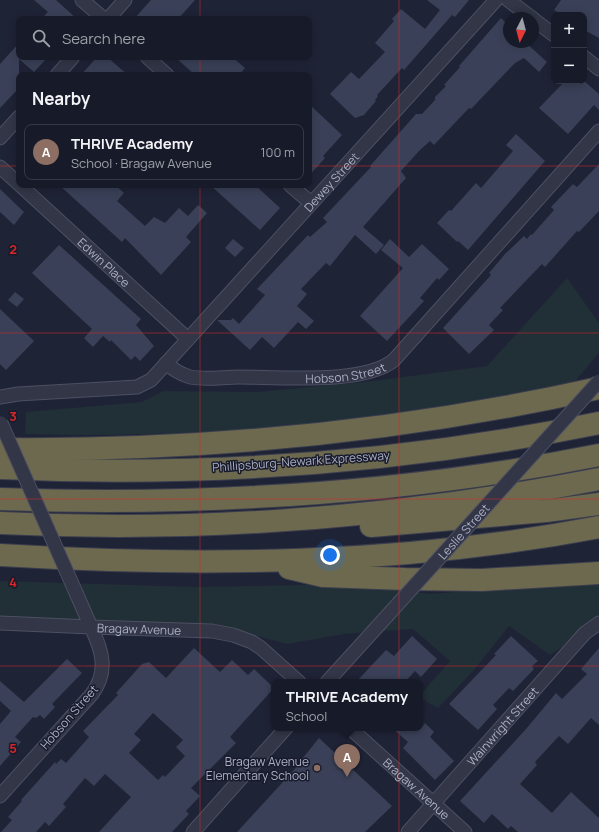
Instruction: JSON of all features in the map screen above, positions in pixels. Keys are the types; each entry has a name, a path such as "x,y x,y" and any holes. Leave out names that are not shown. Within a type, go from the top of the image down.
{"highway":[{"path":"0,450 134,447 325,434 434,420 599,388"},
{"name":"Phillipsburg-Newark Expressway","path":"0,468 113,471 321,462 528,437 599,423"},
{"path":"0,500 159,501 308,494 463,478 599,455"},
{"path":"130,525 234,522 339,515 493,497 599,479"},
{"path":"0,523 285,528 369,526 546,511 599,504"},
{"path":"0,555 91,560 258,561 359,558 410,554 513,542 599,527"},
{"path":"258,561 323,576 482,580 599,573"},
{"path":"482,580 540,573 599,562"}],"street":[{"path":"82,0 101,16"},
{"path":"111,16 125,0"},
{"name":"Dewey Street","path":"166,364 496,0"},
{"path":"508,0 524,12"},
{"path":"539,23 551,33"},
{"path":"587,59 599,68"},
{"path":"60,72 70,60"},
{"path":"150,60 164,72"},
{"path":"0,138 16,120"},
{"name":"Hobson Street","path":"166,364 183,374 204,378 292,378 360,374 383,368 394,360 599,131"},
{"name":"Edwin Place","path":"0,167 16,182"},
{"name":"Edwin Place","path":"22,188 188,339"},
{"path":"294,188 311,203"},
{"path":"0,397 18,394 137,387 151,380 166,364"},
{"name":"Leslie Street","path":"330,679 599,381"},
{"name":"Bragaw Avenue","path":"0,423 91,627 212,631 233,634 243,637 261,648 296,679"},
{"path":"0,623 91,627"},
{"name":"Wainwright Street","path":"408,832 586,633 599,623"},
{"name":"Hobson Street","path":"0,796 92,694 100,681 103,658 91,627"},
{"path":"193,832 283,731"},
{"name":"Bragaw Avenue","path":"353,731 465,832"}],"shaded area":[{"path":"567,278 599,323 599,353 572,385 402,413 308,424 167,434 25,434 26,412 142,402 163,391 258,392 373,381 487,366"},
{"path":"599,580 599,623 550,655 509,626 474,670 438,708 423,700 423,692 450,661 413,629 344,634 287,644 211,623 56,625 0,620 0,581 196,587 360,584 430,594"}],"building":[{"path":"34,0 56,0 74,16 44,16 48,12"},
{"path":"151,0 195,0 181,16 137,16"},
{"path":"427,0 469,0 455,17 452,15 404,70 402,68 377,95 376,101 364,115 355,118 330,94 351,72 359,79 385,52 375,43 394,21 392,19 401,9 425,29 440,10"},
{"path":"561,0 599,0 599,38 587,32 587,12 557,12 554,10"},
{"path":"501,18 503,20 503,48 532,48 547,62 539,72 524,58 515,63 434,145 430,141 419,151 401,171 406,178 363,227 384,245 376,254 355,235 330,266 326,263 301,289 307,294 297,306 314,321 306,329 298,322 274,348 262,337 250,350 217,320 231,320 233,318 239,324 265,295 257,289 308,235 310,237 327,222 323,218 371,167 370,166 416,114 422,114 435,100 435,97 446,86 444,85 460,67 459,66"},
{"path":"16,46 16,60 19,60 19,72 16,72 16,91 0,108 0,64"},
{"path":"20,60 45,60 34,72"},
{"path":"94,60 110,60 124,72 84,72"},
{"path":"178,60 236,60 245,68 242,72 192,72"},
{"path":"562,84 587,84 599,94 599,110 594,105 568,134 539,108"},
{"path":"312,107 342,135 323,156 325,158 312,173"},
{"path":"516,134 545,161 468,250 437,223 449,210 451,211 476,183 481,188 513,151 506,145"},
{"path":"599,164 599,211 579,232 577,231 545,267 542,264 500,308 503,310 489,325 494,330 469,354 443,328 491,275 489,273 505,254 524,236 527,239 531,234 532,235 554,210 551,207 573,184 577,187"},
{"path":"62,188 118,188 124,193 117,201 145,226 154,217 165,223 179,208 188,216 198,205 207,213 186,237 191,242 161,275 125,238 122,242"},
{"path":"213,188 258,188 280,208 260,230"},
{"path":"0,189 24,212 14,225 0,212"},
{"path":"233,239 244,248 235,257 225,248"},
{"path":"390,239 409,257 422,244 449,269 439,280 437,278 420,298 424,301 387,341 360,316 403,268 381,250"},
{"path":"59,245 141,319 136,325 154,346 140,361 135,356 131,360 111,340 110,342 103,336 93,347 84,338 92,329 32,273"},
{"path":"15,292 24,299 17,307 8,300"},
{"path":"0,309 34,341 6,370 0,364"},
{"path":"412,636 437,659 421,677 415,671 408,679 359,679 386,650 394,656"},
{"path":"511,636 538,661 532,666 534,669 513,691 509,688 493,705 497,709 478,730 449,704 496,655 494,654"},
{"path":"194,648 220,672 232,660 248,675 254,669 271,685 271,691 230,737 236,743 191,788 200,796 186,811 189,814 172,832 99,832 131,797 105,774 94,786 85,778 63,804 66,807 49,826 45,822 36,832 1,832 12,820 8,817 22,801 21,800 55,762 56,764 61,759 66,763 89,737 83,731 118,695 116,693 142,664 149,662 166,678","holes":["153,713 183,740 176,747 185,756 165,777 163,775 158,780 129,753 141,740 134,734"]},
{"path":"599,648 599,725 591,718 568,744 559,736 535,762 537,765 520,784 552,813 571,792 599,818 599,832 518,832 511,826 508,829 492,814 484,823 460,801 526,729 556,693 562,699 587,674 581,669"},
{"path":"67,659 82,673 52,704 55,707 44,719 40,715 36,718 33,717 15,737 21,742 0,766 0,724 11,711 0,701 0,681 24,702"},
{"path":"425,723 434,732 430,737 454,761 435,780 403,748 408,742 395,731 423,731 423,726"},
{"name":"Bragaw Avenue Elementary School","path":"319,738 392,806 365,832 237,832 303,760 302,759"}],"place":[{"name":"Bragaw Avenue Elementary School","path":"317,768"},
{"name":"THRIVE Academy","path":"347,777"}]}
